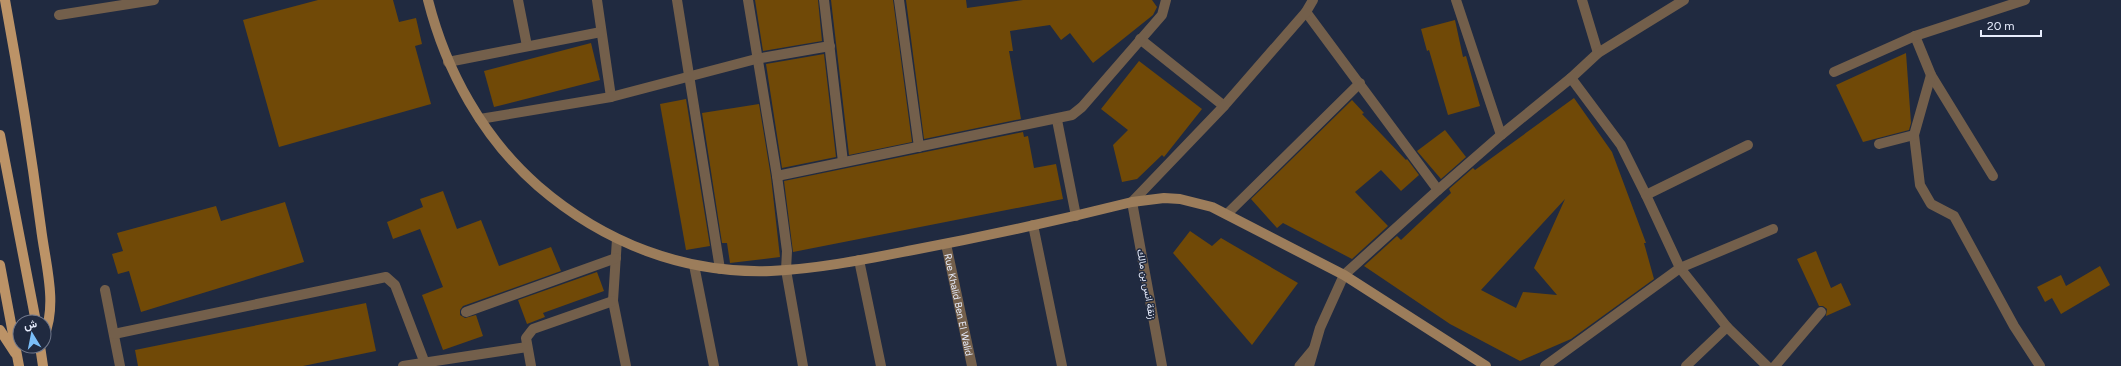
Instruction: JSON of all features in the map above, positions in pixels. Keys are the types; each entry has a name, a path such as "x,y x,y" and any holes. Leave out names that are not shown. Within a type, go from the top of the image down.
{"main road":[{"path":"5,0 36,185 49,287 49,314"},
{"path":"0,135 34,314"},
{"path":"0,265 19,366"},
{"path":"0,330 17,355"},
{"path":"41,354 43,366"}],"street":[{"path":"59,15 154,0"},
{"path":"428,0 448,62 480,119 512,160 536,184 571,212 617,239 654,254 694,265 720,269 753,271 786,270 859,260 946,244 1076,216 1132,202 1164,198 1180,199 1212,207 1344,275 1486,366"},
{"path":"518,0 527,46"},
{"path":"597,0 611,98"},
{"path":"678,0 720,269"},
{"path":"748,0 756,59 777,176 787,251 786,270 803,366"},
{"path":"824,0 843,162"},
{"path":"899,0 919,147"},
{"path":"777,176 1057,120 1072,115 1082,108 1162,15 1166,0"},
{"path":"1132,202 1224,106 1306,12 1313,0"},
{"path":"1456,0 1501,135"},
{"path":"1582,0 1598,53"},
{"path":"1309,366 1331,300 1344,275 1438,190 1501,135 1571,78 1598,53 1684,0"},
{"path":"1834,72 1915,36 2025,0"},
{"path":"1306,12 1438,190"},
{"path":"448,62 601,32"},
{"path":"1915,36 1931,75 1993,176"},
{"path":"1140,39 1224,106"},
{"path":"480,119 611,98 756,59 830,46"},
{"path":"1931,75 1914,135 1920,185 1931,204 1954,216 2014,326 2040,366"},
{"path":"1571,78 1620,145 1646,195 1680,268 1727,327 1767,366"},
{"path":"1226,214 1360,83"},
{"path":"1057,120 1076,216"},
{"path":"1879,144 1914,135"},
{"path":"1646,195 1748,145"},
{"name":"زنقة انس بن مالك","path":"1132,202 1162,366"},
{"path":"1033,225 1062,366"},
{"path":"1545,366 1680,268 1773,229"},
{"path":"617,239 613,301 626,366"},
{"name":"Rue Khalid Ben El Walid","path":"946,244 972,366"},
{"path":"466,312 616,258"},
{"path":"859,260 881,366"},
{"path":"694,265 714,366"},
{"path":"114,334 386,278 395,285 426,364"},
{"path":"104,290 120,366"},
{"path":"530,366 527,347 528,333 533,329 613,301"},
{"path":"1775,366 1821,312"},
{"path":"1686,366 1727,327"},
{"path":"404,366 426,364 527,347"}],"lane":[{"path":"1299,366 1314,348"}],"building":[{"path":"318,0 393,0 399,22 416,18 422,44 415,46 431,104 279,147 243,20"},
{"path":"755,0 818,0 822,41 763,51"},
{"path":"831,0 893,0 912,142 849,155"},
{"path":"906,0 966,0 967,8 1023,0 1152,0 1157,7 1153,15 1093,63 1070,33 1061,40 1050,25 1010,31 1013,51 1009,51 1021,119 924,139"},
{"path":"1455,20 1463,57 1466,56 1480,106 1448,115 1429,50 1427,51 1421,29"},
{"path":"591,43 600,80 494,107 484,71"},
{"path":"1906,53 1911,123 1909,130 1863,142 1836,85"},
{"path":"824,54 836,157 782,168 766,64"},
{"path":"1139,61 1202,109 1164,157 1162,155 1137,179 1122,182 1113,145 1128,130 1101,109"},
{"path":"1574,98 1612,152 1646,243 1644,243 1654,279 1571,339 1520,361 1450,324 1364,266 1397,236 1401,240 1451,193 1449,189 1473,168 1475,170","holes":["1565,199 1534,268 1557,295 1523,292 1516,308 1481,290"]},
{"path":"686,99 710,246 686,250 660,104"},
{"path":"1352,100 1364,113 1362,114 1406,160 1407,159 1419,175 1401,191 1381,170 1355,192 1388,226 1352,259 1283,223 1277,228 1251,199"},
{"path":"759,104 771,177 780,257 730,263 727,243 722,243 702,113"},
{"path":"1445,130 1466,157 1441,179 1417,151"},
{"path":"1023,132 1024,137 1028,136 1034,168 1056,164 1063,199 793,252 784,181"},
{"path":"443,191 457,229 481,220 499,266 551,247 561,271 463,306 460,310 460,315 465,318 476,315 483,336 443,350 422,295 443,287 420,229 393,239 387,222 423,207 420,199"},
{"path":"285,202 304,262 141,312 129,271 118,274 112,254 123,251 117,233 216,206 221,221"},
{"path":"1190,231 1212,246 1221,238 1298,283 1252,345 1173,253"},
{"path":"1816,251 1831,288 1841,283 1851,305 1826,316 1827,309 1823,306 1819,306 1797,259"},
{"path":"2100,266 2110,285 2061,314 2052,298 2045,302 2037,287 2061,275 2066,286"},
{"path":"597,272 604,291 543,313 545,317 527,324 518,300"},
{"path":"366,303 376,351 303,366 138,366 135,350"}]}
